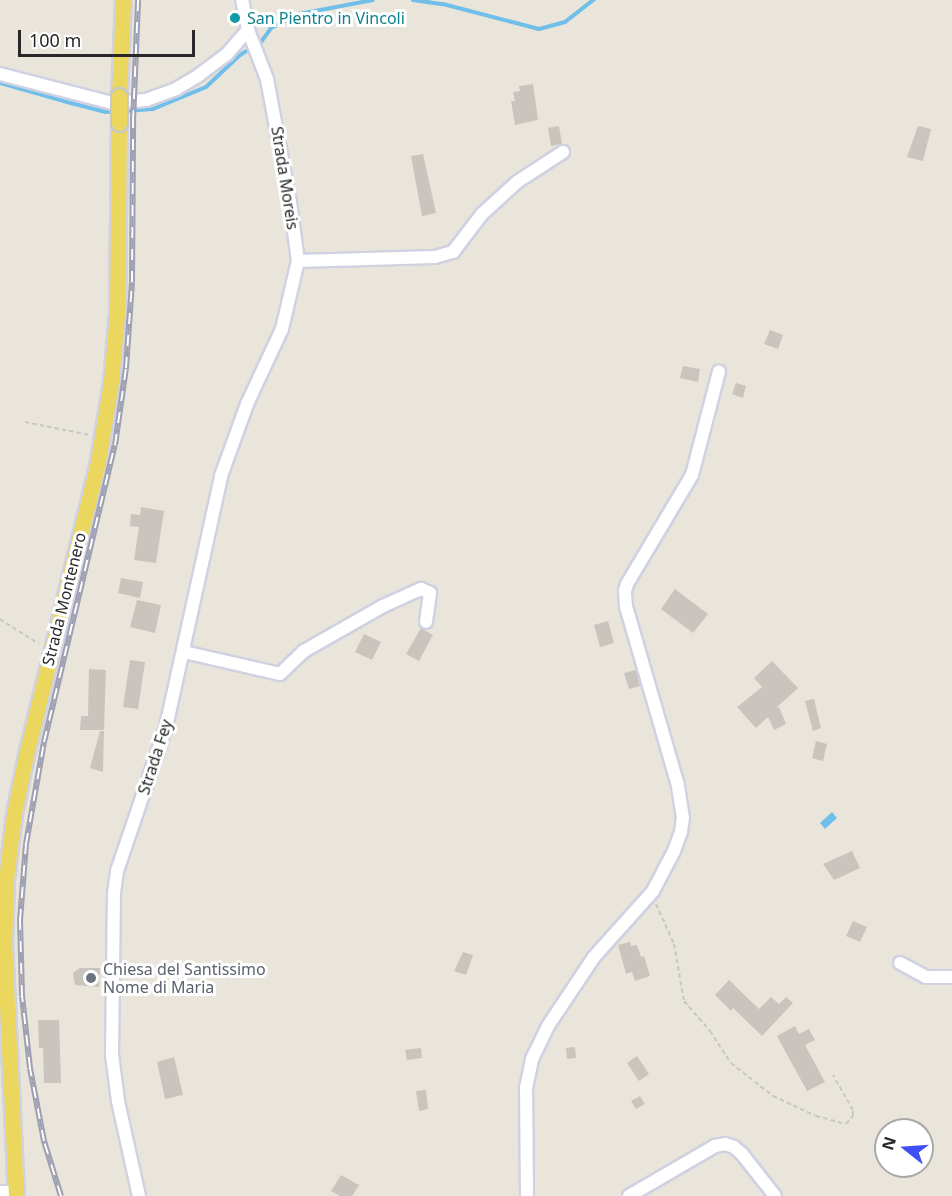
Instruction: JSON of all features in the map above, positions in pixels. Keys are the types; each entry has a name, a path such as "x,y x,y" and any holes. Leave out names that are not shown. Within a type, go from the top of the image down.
{"main road":[{"name":"Strada Montenero","path":"17,1194 4,944 6,880 14,814 102,438 111,382 117,314 119,96 123,0"}],"street":[{"name":"Strada Moreis","path":"242,0 267,79 281,147 298,261 282,328"},
{"path":"0,74 112,103 146,100 176,88 199,75 227,54 253,40"},
{"path":"298,261 435,257 453,252 482,214 517,182 563,152"},
{"name":"Strada Fey","path":"139,1196 114,1079 114,893 121,859 166,727 221,477 247,404 282,328"},
{"path":"527,1196 526,1088 532,1059 548,1026 594,957 651,892 674,852 681,832 681,807 677,782 626,608 626,591 627,584 692,475 718,371"},
{"path":"184,652 280,674 304,651 383,606 421,589 430,593 426,622"},
{"path":"900,963 926,977 952,977"},
{"path":"629,1196 714,1146 725,1144 734,1147 742,1154 775,1196"},
{"path":"0,1192 17,1194"}],"path":[{"path":"25,422 102,438"},
{"path":"0,619 51,652"},
{"path":"651,892 674,944 684,1001 710,1031 731,1063 773,1096 816,1116 846,1124 853,1116 853,1110 833,1076"}],"water":[{"path":"832,812 837,818 825,829 820,823"}],"building":[{"path":"533,84 538,120 515,125 511,101 515,101 513,92 520,91 519,86"},
{"path":"559,126 562,144 551,146 548,128"},
{"path":"918,126 931,129 923,161 907,157"},
{"path":"423,154 436,213 422,216 411,156"},
{"path":"770,330 783,335 778,349 764,344"},
{"path":"683,366 700,369 698,382 680,378"},
{"path":"736,383 746,386 743,398 732,394"},
{"path":"141,507 164,511 156,563 134,560 139,527 130,526 131,514 140,515"},
{"path":"121,578 143,582 140,598 118,593"},
{"path":"675,589 708,614 693,633 661,609"},
{"path":"137,600 161,605 155,633 130,627"},
{"path":"608,621 614,643 600,647 594,625"},
{"path":"421,628 433,635 419,661 406,654"},
{"path":"364,634 381,642 372,660 355,652"},
{"path":"130,660 145,662 138,709 123,707"},
{"path":"772,661 798,688 776,708 779,707 786,724 774,730 768,717 756,728 737,707 762,687 754,678"},
{"path":"89,669 106,670 104,730 80,730 81,716 88,716"},
{"path":"636,670 640,686 629,689 624,673"},
{"path":"814,699 821,728 813,731 805,701"},
{"path":"100,731 104,731 103,772 90,768"},
{"path":"816,741 827,744 823,761 812,758"},
{"path":"852,851 860,868 834,880 823,864"},
{"path":"853,921 867,927 860,942 846,936"},
{"path":"630,942 631,946 637,945 641,957 644,956 650,976 635,981 632,972 626,974 618,945"},
{"path":"463,952 473,955 466,975 454,971"},
{"name":"Chiesa del Santissimo Nome di Maria","path":"80,968 100,968 99,987 75,985 73,973"},
{"path":"729,980 759,1009 771,997 779,1004 786,997 793,1003 762,1036 733,1008 731,1011 715,995"},
{"path":"38,1020 59,1020 61,1083 44,1083 43,1048 39,1048"},
{"path":"795,1026 799,1034 809,1029 815,1040 805,1045 825,1082 807,1091 777,1036"},
{"path":"575,1047 576,1058 567,1059 566,1048"},
{"path":"421,1048 422,1058 407,1060 405,1050"},
{"path":"637,1056 649,1074 639,1081 627,1063"},
{"path":"174,1057 183,1095 165,1099 157,1062"},
{"path":"426,1090 428,1109 419,1111 416,1091"},
{"path":"640,1096 645,1104 636,1109 631,1101"},
{"path":"341,1175 359,1185 352,1196 340,1196 331,1191"}],"waterway":[{"path":"123,111 153,109 206,87 240,55 261,42 271,28 299,14 373,0"},
{"path":"413,0 443,4 539,29 565,22 593,0"},
{"path":"0,83 106,112 115,111"}],"railway":[{"path":"61,1196 44,1141 30,1068 22,996 20,920 26,844 44,742 115,445 126,368 132,282 133,121 138,0"}],"place":[{"name":"San Pientro in Vincoli","path":"235,18"},
{"name":"Chiesa del Santissimo Nome di Maria","path":"91,978"}]}
